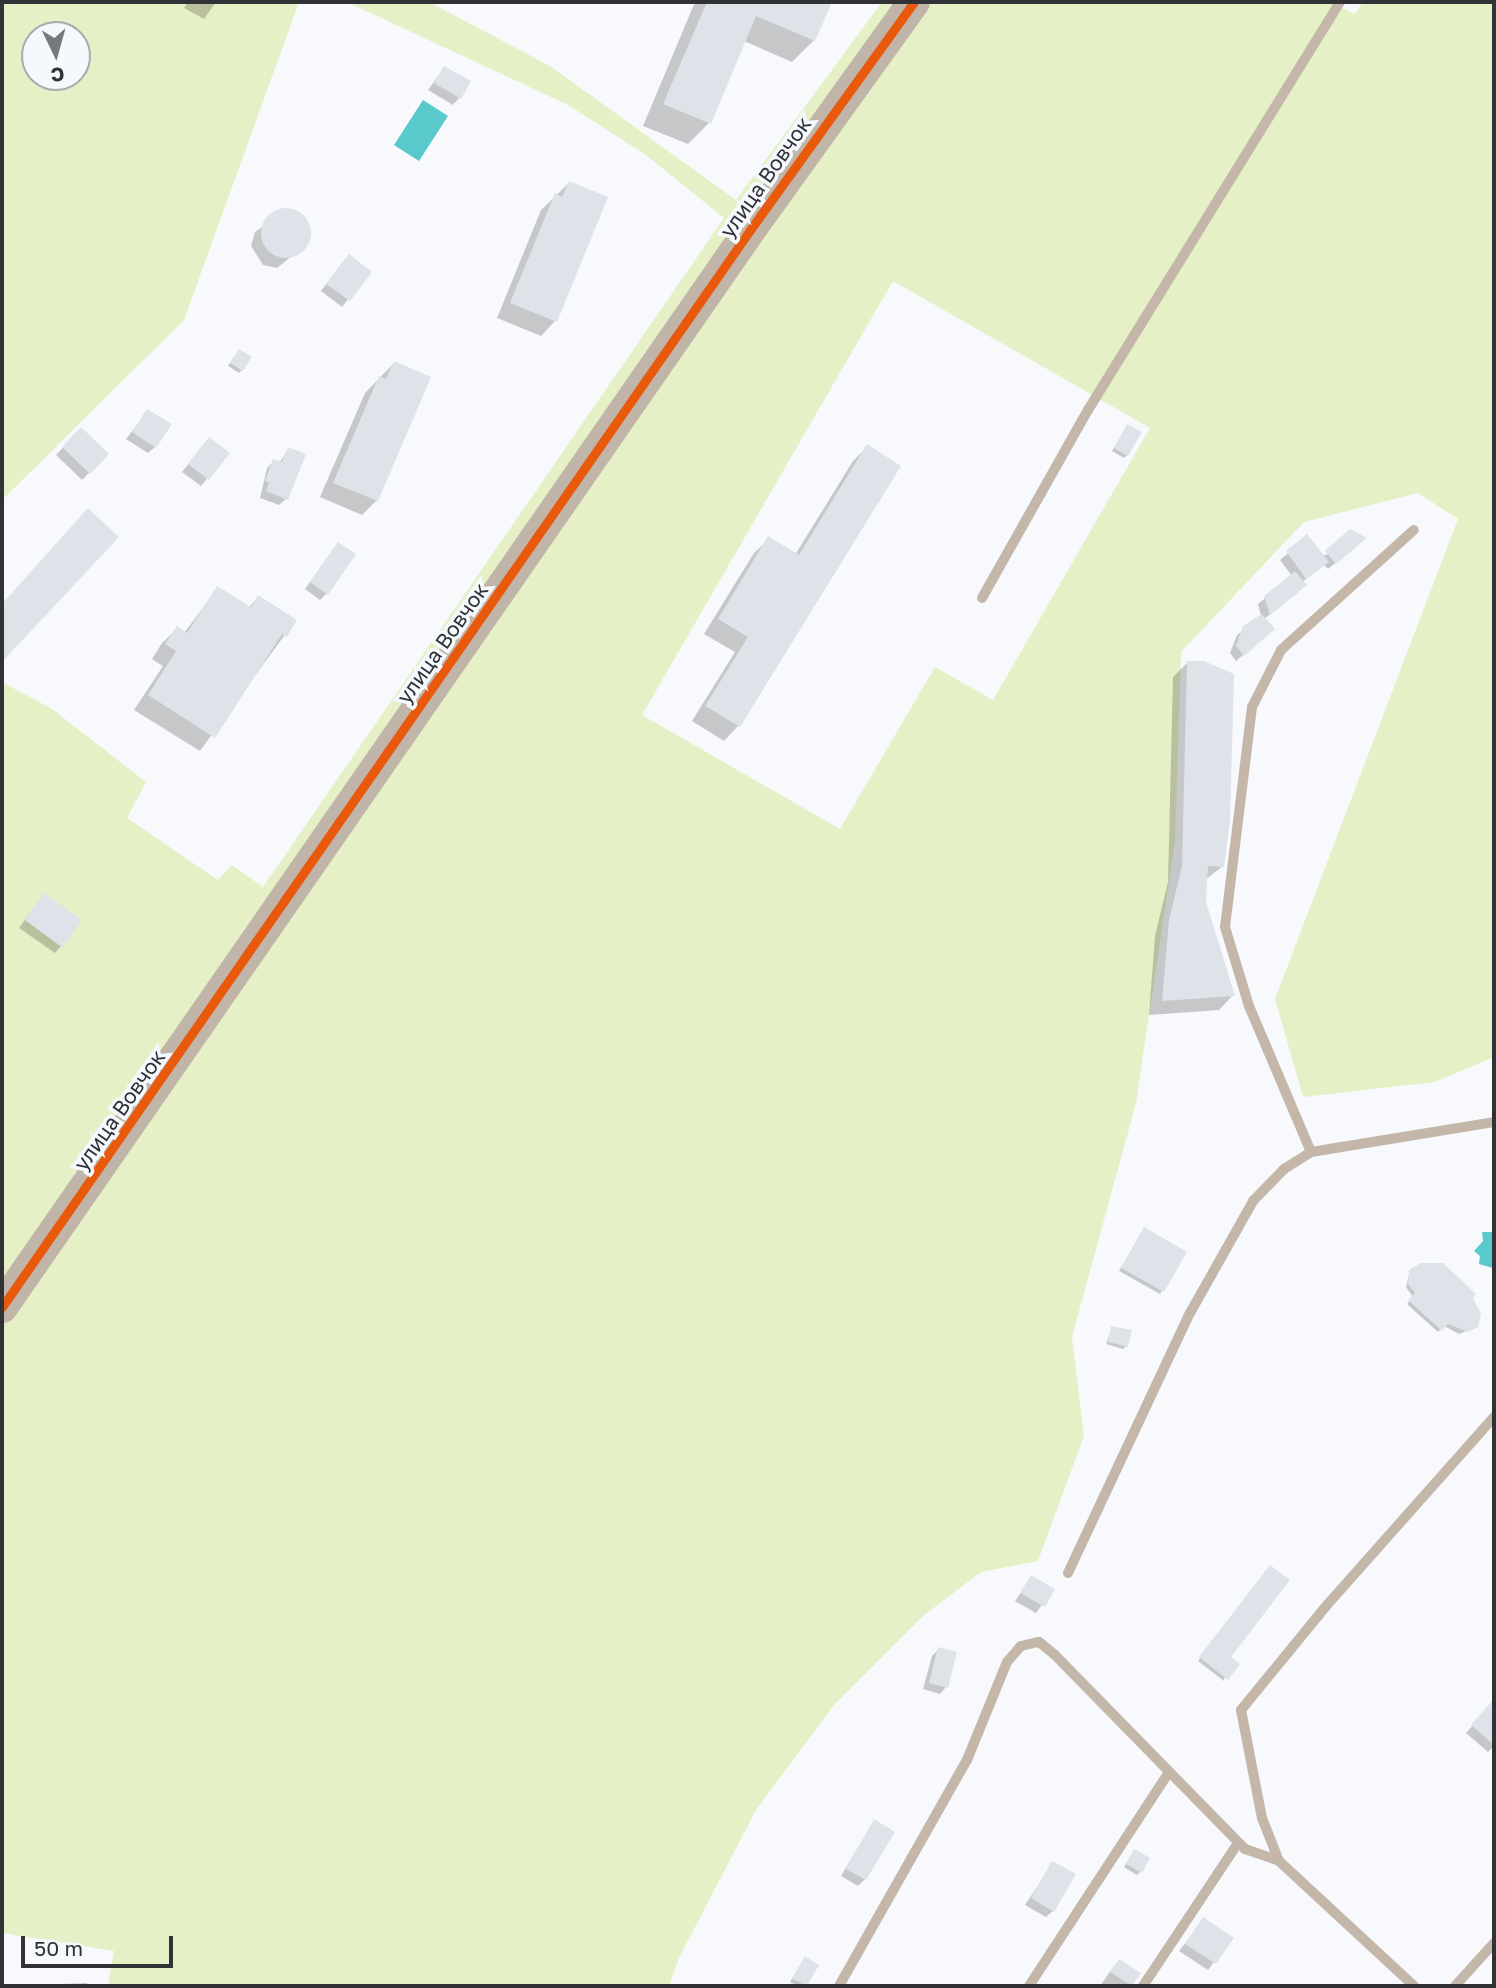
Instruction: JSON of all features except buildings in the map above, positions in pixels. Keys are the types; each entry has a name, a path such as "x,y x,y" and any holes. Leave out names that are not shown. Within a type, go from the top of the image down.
{"street":[{"name":"улица Вовчок","path":"2,1307 750,230 914,2"}],"lane":[{"path":"982,598 1088,410 1340,2"},
{"path":"1311,1152 1249,1006 1225,927 1252,707 1282,650 1414,530"},
{"path":"1068,1573 1234,1229 1269,1185 1311,1152 1494,1122"},
{"path":"1279,1861 1262,1818 1241,1710 1327,1605 1494,1417"},
{"path":"839,1986 967,1760 1007,1662 1021,1646 1039,1642 1054,1654 1238,1843 1279,1861 1415,1986"},
{"path":"1029,1986 1169,1772"},
{"path":"1143,1986 1238,1843"},
{"path":"1455,1986 1494,1943"}],"green space":[{"path":"2,2 299,2 184,320 2,500"},
{"path":"347,2 429,2 550,66 736,200 882,2 1331,2 1355,14 1363,2 1494,2 1494,1057 1435,1082 1303,1097 1275,999 1458,519 1418,493 1304,522 1181,652 1175,840 1136,1103 1072,1337 1084,1436 1038,1561 981,1572 923,1616 833,1706 756,1810 679,1958 669,1986 108,1986 114,1951 2,1933 2,682 52,709 146,782 127,818 218,880 232,865 263,887 724,218 646,155 568,105","holes":["893,281 1150,428 993,700 935,667 840,829 642,715"]}],"water":[{"path":"423,100 448,116 419,161 394,145"},
{"path":"1482,1232 1494,1232 1493,1268 1479,1264 1480,1256 1474,1251 1483,1241"}],"cycle path":[{"path":"2,1307 750,230 914,2"}]}
